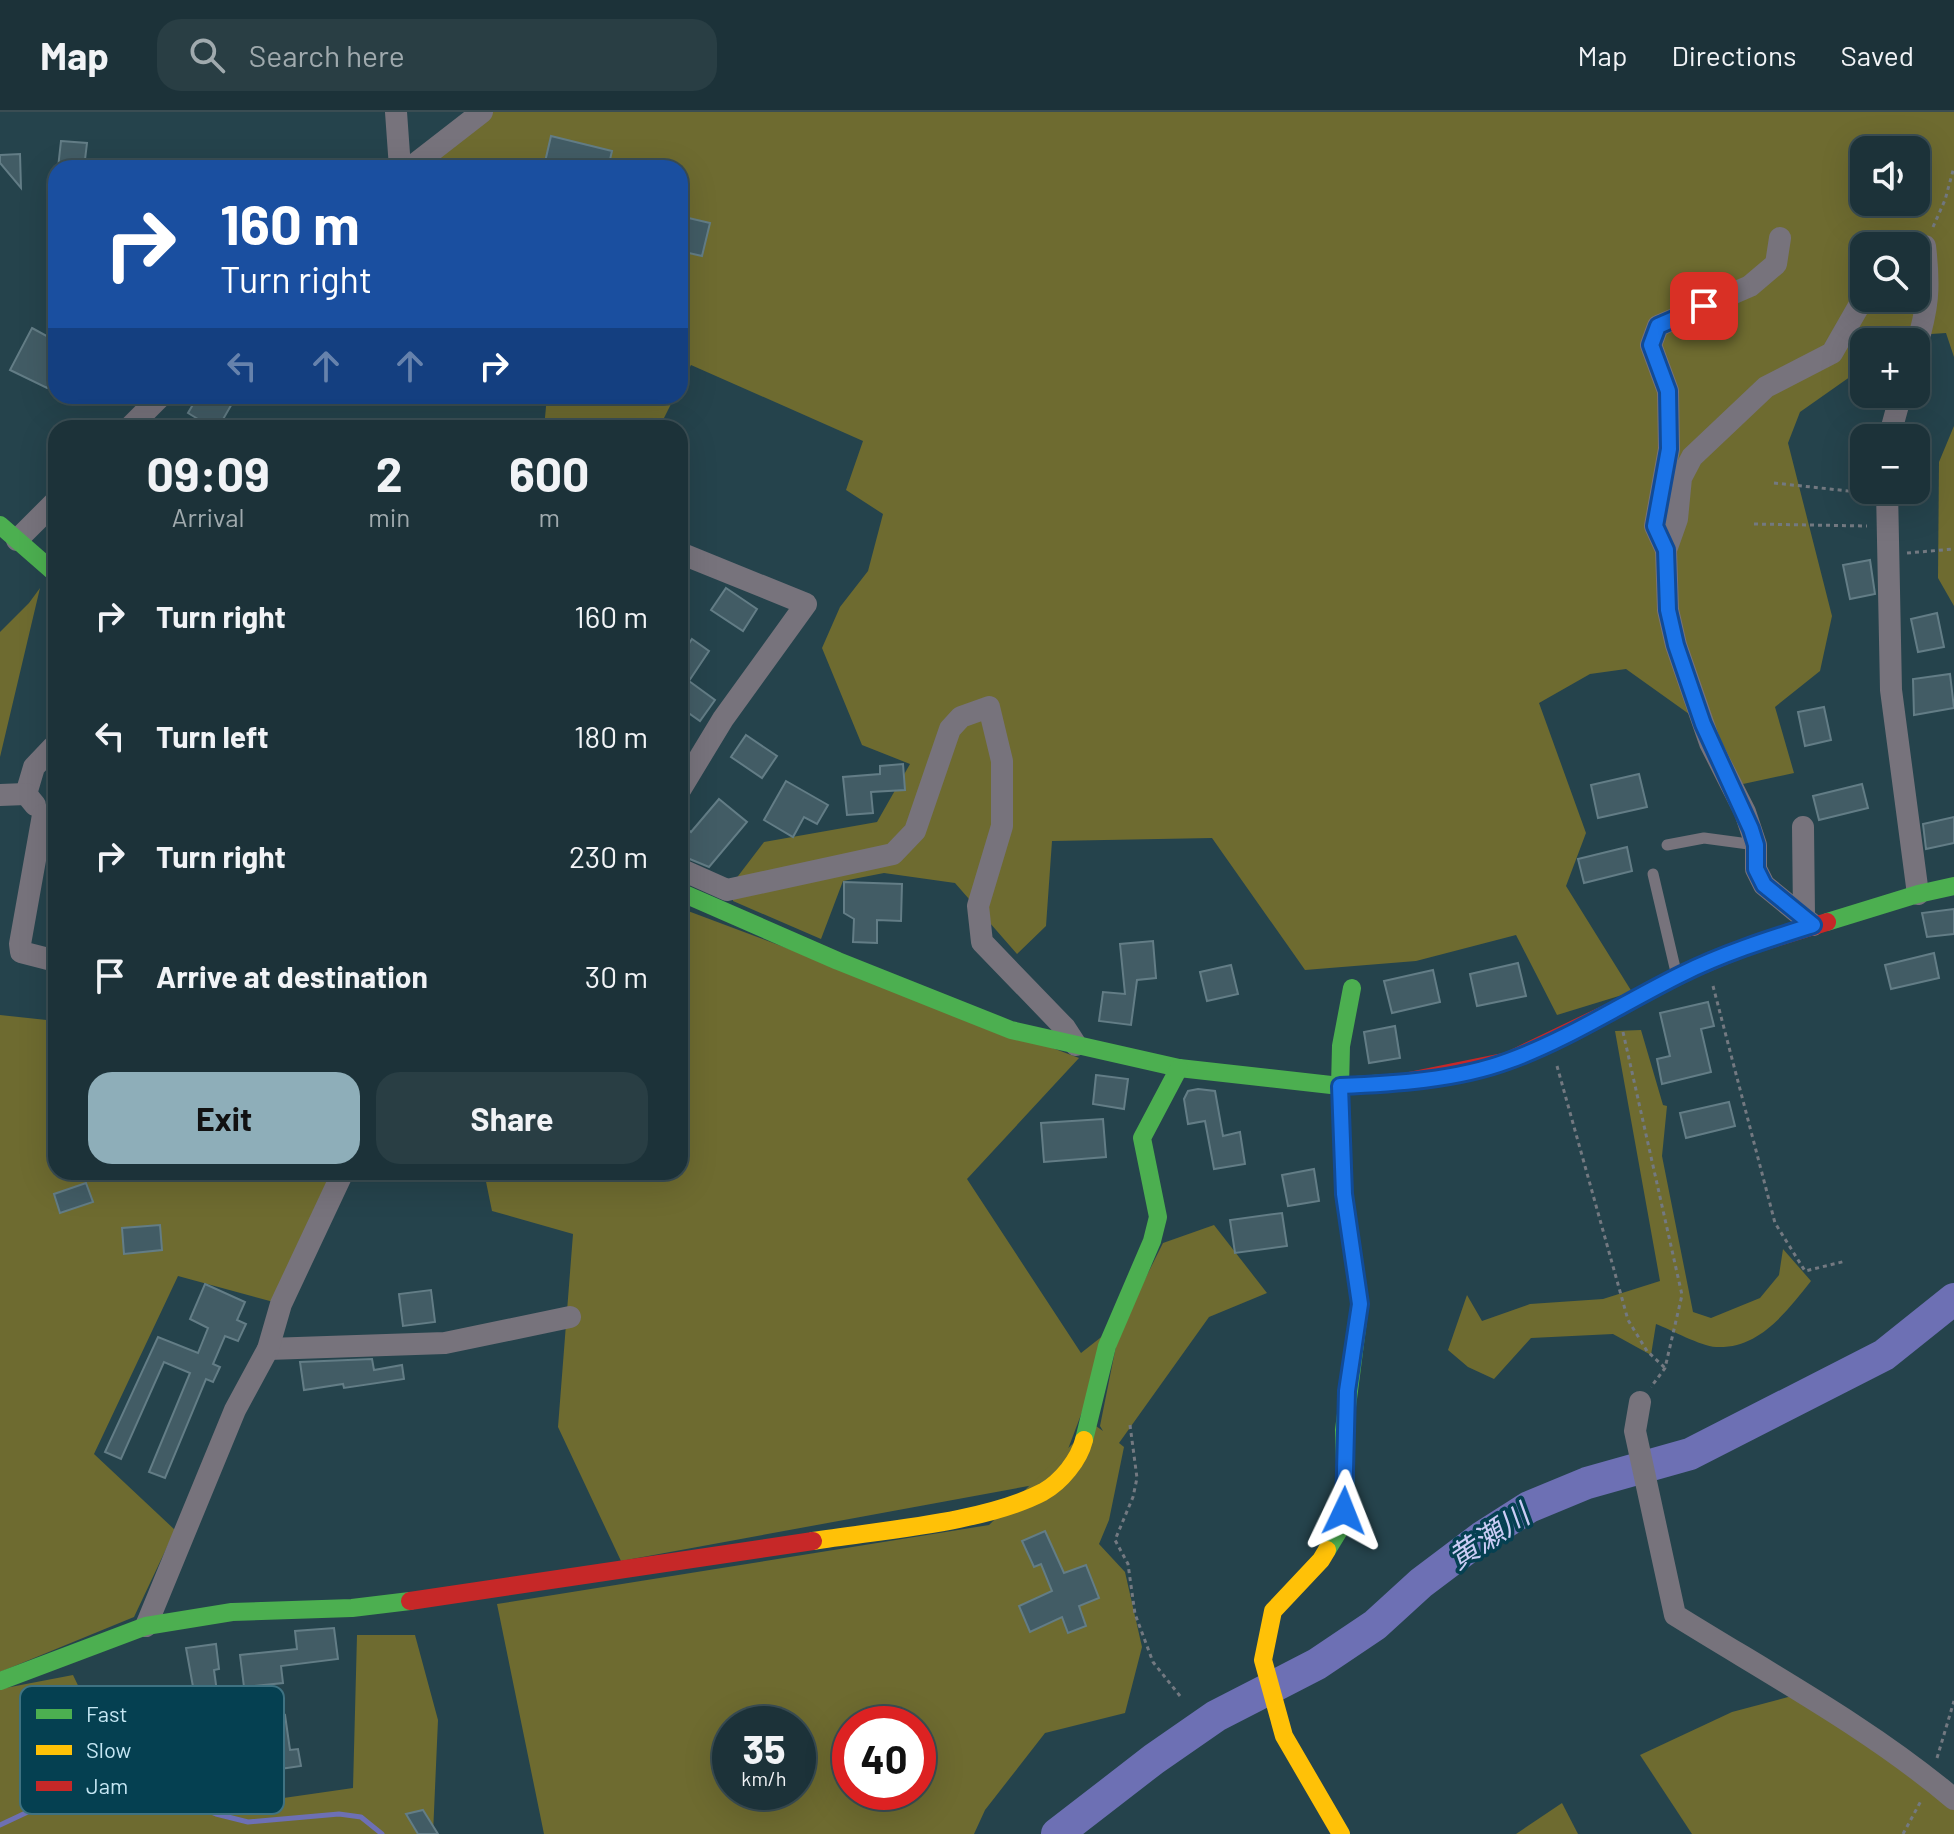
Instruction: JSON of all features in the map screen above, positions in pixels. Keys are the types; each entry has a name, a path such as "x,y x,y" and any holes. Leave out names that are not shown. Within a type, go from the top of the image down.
{"street":[{"path":"396,112 399,160"},
{"path":"420,160 482,112"},
{"path":"1666,550 1655,526 1669,449 1668,391 1651,345 1658,326 1750,286 1776,264 1780,238"},
{"path":"1808,920 1764,885 1756,869 1756,845 1745,812 1710,743 1676,645 1668,610 1666,550 1677,519 1681,478 1692,457 1766,387 1832,353 1855,312"},
{"path":"137,420 153,404"},
{"path":"1887,504 1891,690 1918,894"},
{"path":"17,540 48,509"},
{"path":"0,525 48,567"},
{"path":"688,556 806,604 723,719 688,777"},
{"path":"688,873 727,890 893,854 915,831 950,729 961,717 989,707 1002,761 1002,826 978,906 982,942 1065,1028 1076,1045"},
{"path":"26,794 34,767 48,750"},
{"path":"0,795 26,794 48,815"},
{"path":"48,825 20,944 21,952 48,959"},
{"path":"1803,827 1808,920"},
{"path":"688,895 838,961 1011,1030 1179,1068 1340,1086 1396,1084 1508,1061 1677,976 1808,920 1954,886"},
{"path":"1341,1834 1284,1736 1263,1660 1273,1611 1321,1560 1341,1527 1346,1495 1344,1430 1360,1304 1344,1194 1340,1086 1341,1046 1352,988"},
{"path":"0,1681 146,1626 232,1612 352,1608 481,1592 967,1517 1044,1491 1065,1474 1082,1448 1107,1346 1152,1241 1158,1217 1142,1138 1179,1068"},
{"path":"146,1626 235,1410 268,1349 281,1304 339,1180"},
{"path":"268,1349 445,1343 570,1317"},
{"path":"1640,1402 1635,1431 1675,1615 1827,1709 1932,1780 1954,1799"}],"lane":[{"path":"1667,845 1704,838 1756,845"},
{"path":"1653,874 1677,976"}],"path":[{"path":"1929,232 1945,200 1954,167"},
{"path":"1774,483 1850,490"},
{"path":"1754,524 1886,527"},
{"path":"1887,555 1954,549"},
{"path":"1707,963 1775,1223 1805,1271 1846,1261"},
{"path":"1618,1008 1682,1295 1665,1368 1640,1402"},
{"path":"1550,1041 1628,1320 1647,1351 1665,1368"},
{"path":"1130,1425 1137,1478 1133,1497 1115,1540 1128,1564 1135,1614 1153,1662 1180,1696"},
{"path":"1903,1834 1932,1780 1954,1701"}],"shaded area":[{"path":"486,112 1954,112 1954,357 1946,333 1930,334 1930,328 1850,328 1850,377 1800,412 1788,443 1832,616 1820,671 1775,707 1794,773 1743,784 1703,724 1626,669 1590,674 1539,703 1586,833 1566,886 1632,992 1557,1015 1516,935 1416,961 1305,970 1212,838 1052,841 1046,926 1017,954 955,883 884,873 843,881 821,939 733,901 732,884 764,842 877,822 910,764 862,745 822,648 840,607 868,571 883,514 846,490 863,441 691,365 688,371 688,160 432,160"},
{"path":"546,404 671,404 663,420 545,420"},
{"path":"1954,426 1954,606 1938,578 1939,462"},
{"path":"40,588 0,757 0,632"},
{"path":"688,911 1079,1058 967,1179 1081,1353 1114,1327 1056,1481 621,1561 558,1427 573,1234 492,1211 486,1180 688,1180"},
{"path":"0,1015 48,1020 48,1180 328,1180 281,1304 178,1276 94,1454 175,1530 134,1617 0,1672"},
{"path":"1641,1030 1663,1105 1667,1106 1662,1156 1693,1312 1711,1318 1760,1298 1779,1275 1783,1249 1811,1281 1771,1326 1746,1342 1732,1346 1709,1346 1656,1324 1651,1355 1613,1334 1531,1338 1494,1379 1468,1367 1448,1350 1467,1295 1482,1321 1530,1304 1603,1299 1660,1281 1615,1031"},
{"path":"1214,1225 1267,1293 1209,1317 1119,1443 1124,1447 1109,1520 1099,1544 1125,1572 1142,1647 1125,1713 1045,1733 985,1810 974,1834 544,1834 497,1604 989,1525 1093,1424 1103,1431 1100,1426 1119,1331 1163,1243"},
{"path":"357,1635 415,1635 438,1720 433,1834 0,1834 0,1689 73,1675 78,1686 20,1686 20,1814 284,1814 284,1798 353,1788"},
{"path":"1803,1693 1954,1791 1954,1834 1692,1834 1640,1755 1732,1712"},
{"path":"1562,1803 1578,1834 1516,1834"}],"building":[{"path":"551,136 612,151 610,160 545,160"},
{"path":"61,141 87,143 85,160 59,160"},
{"path":"20,154 21,188 0,163 0,155"},
{"path":"688,218 710,223 702,256 688,253"},
{"path":"32,328 48,337 47,388 10,370"},
{"path":"193,404 232,404 223,420 200,420 188,413"},
{"path":"1870,560 1875,594 1850,599 1843,565"},
{"path":"726,588 757,609 743,631 711,610"},
{"path":"1937,613 1944,647 1918,652 1911,619"},
{"path":"692,639 709,651 689,681 715,700 700,721 688,713 688,645"},
{"path":"1950,674 1954,708 1914,715 1913,679"},
{"path":"1824,707 1831,740 1805,746 1798,712"},
{"path":"746,735 777,756 762,778 731,757"},
{"path":"903,764 905,790 871,792 873,813 847,815 843,777 880,774 880,766"},
{"path":"1639,774 1647,807 1598,818 1591,785"},
{"path":"786,781 828,805 817,824 804,817 793,837 764,820"},
{"path":"1862,784 1868,808 1819,820 1813,796"},
{"path":"719,799 747,822 709,867 688,858 688,830 691,832"},
{"path":"1954,817 1954,843 1926,849 1923,824"},
{"path":"1627,847 1632,871 1584,883 1578,859"},
{"path":"844,882 902,884 901,921 877,920 877,943 853,942 854,919 844,913"},
{"path":"1954,909 1954,934 1927,937 1922,913"},
{"path":"1153,941 1156,978 1137,980 1131,1025 1099,1021 1103,992 1125,994 1120,944"},
{"path":"1934,953 1939,978 1891,989 1885,965"},
{"path":"1518,963 1526,996 1477,1006 1470,974"},
{"path":"1231,965 1238,994 1207,1001 1200,972"},
{"path":"1433,970 1440,1002 1392,1013 1384,981"},
{"path":"1708,1002 1714,1026 1701,1029 1711,1072 1662,1084 1657,1059 1670,1056 1660,1013"},
{"path":"1395,1026 1400,1058 1369,1063 1364,1032"},
{"path":"1096,1075 1128,1079 1124,1109 1093,1104"},
{"path":"1188,1091 1215,1091 1223,1136 1240,1132 1245,1164 1214,1169 1205,1121 1188,1124 1184,1099"},
{"path":"1729,1102 1735,1126 1686,1138 1680,1113"},
{"path":"1103,1119 1106,1157 1044,1162 1041,1123"},
{"path":"1314,1169 1319,1201 1288,1206 1282,1175"},
{"path":"86,1183 93,1202 60,1213 54,1194"},
{"path":"1282,1213 1287,1246 1235,1253 1230,1220"},
{"path":"160,1225 162,1250 124,1254 122,1228"},
{"path":"205,1284 245,1302 237,1320 246,1324 238,1341 225,1336 213,1364 220,1367 213,1382 206,1379 165,1478 149,1472 190,1373 164,1362 121,1459 105,1452 158,1337 198,1353 208,1328 190,1319"},
{"path":"431,1290 435,1322 403,1326 399,1294"},
{"path":"372,1359 374,1370 402,1365 404,1379 304,1390 300,1362"},
{"path":"1045,1531 1064,1573 1086,1565 1099,1598 1079,1606 1086,1626 1068,1633 1062,1617 1030,1632 1019,1606 1052,1591 1041,1564 1034,1567 1022,1541"},
{"path":"334,1628 338,1659 281,1666 283,1683 244,1686 240,1655 297,1649 295,1631"},
{"path":"216,1644 219,1669 214,1670 216,1686 193,1686 186,1648"},
{"path":"284,1715 290,1750 298,1749 301,1766 284,1768"},
{"path":"423,1810 438,1834 418,1834 406,1814"}],"waterway":[{"name":"黄瀬川","path":"1057,1834 1154,1759 1216,1716 1317,1664 1375,1625 1421,1583 1482,1537 1529,1507 1587,1483 1690,1454 1884,1355 1954,1299"},
{"path":"0,1825 23,1814"},
{"path":"216,1814 248,1822 339,1814 361,1817 382,1834"}],"traffic: fast":[{"path":"0,525 48,567"},
{"path":"1827,922 1954,886"},
{"path":"688,895 838,961 1011,1030 1179,1068 1340,1086 1404,1082"},
{"path":"1327,1550 1341,1527 1346,1495 1344,1430 1360,1304 1344,1194 1340,1086 1341,1046 1352,988"},
{"path":"1084,1440 1107,1346 1152,1241 1158,1217 1142,1138 1179,1068"},
{"path":"0,1681 146,1626 232,1612 352,1608 410,1601"}],"traffic: slow":[{"path":"813,1541 931,1524 1019,1503 1056,1482 1074,1463 1084,1440"},
{"path":"1327,1550 1273,1611 1263,1660 1284,1736 1341,1834"}],"traffic: jam":[{"path":"1404,1082 1508,1061 1683,973 1746,947 1827,922"},
{"path":"410,1601 813,1541"}],"route":[{"path":"1344,1511 1347,1391 1360,1304 1344,1194 1340,1086 1396,1084 1508,1061 1683,973 1746,947 1813,925 1764,885 1756,869 1756,845 1751,829 1710,743 1688,685 1668,610 1666,550 1655,526 1669,449 1668,391 1651,345 1658,326 1704,306"}]}
